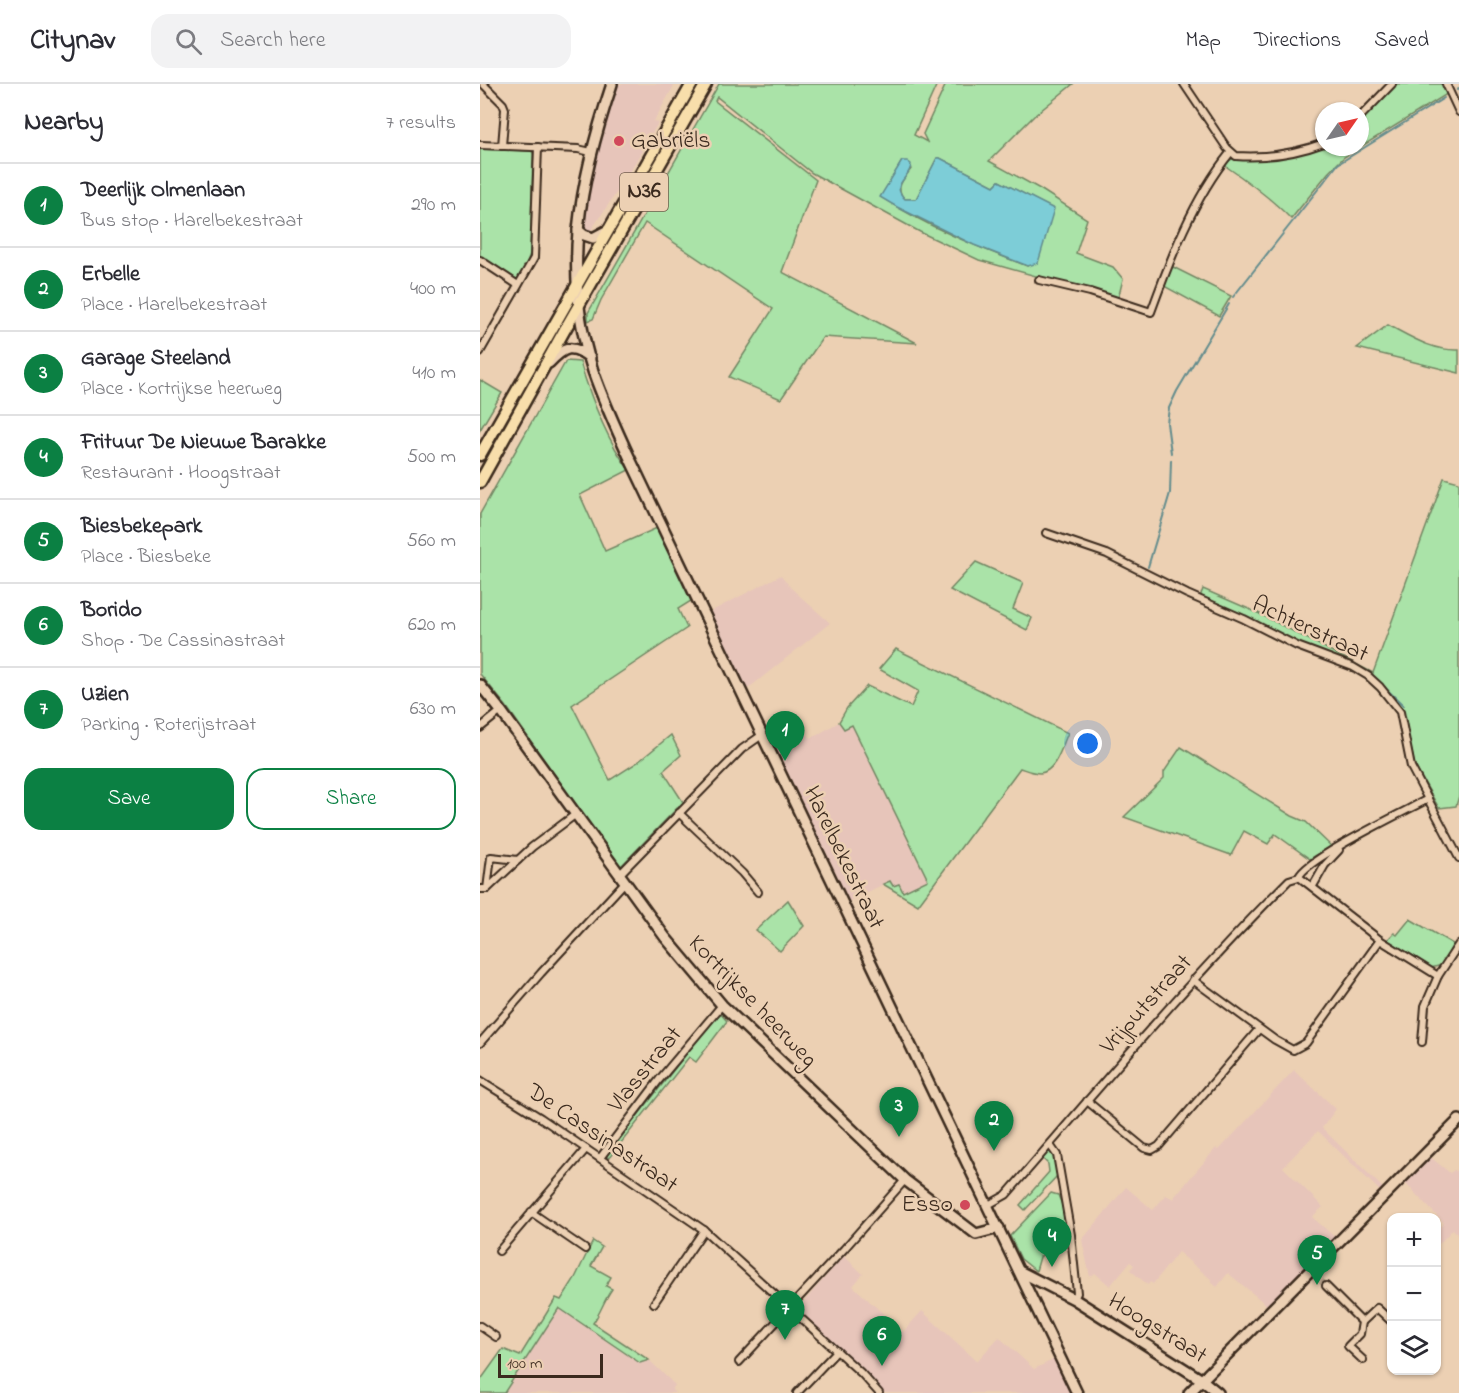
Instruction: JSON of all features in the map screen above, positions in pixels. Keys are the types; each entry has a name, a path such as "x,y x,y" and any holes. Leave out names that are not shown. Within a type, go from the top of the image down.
{"main road":[{"name":"N36","path":"480,482 545,367 578,300 577,284 692,84"},
{"name":"N36","path":"480,455 578,300 706,84"}],"street":[{"path":"483,84 505,109 502,146"},
{"path":"577,284 578,230 582,194 591,152 612,84"},
{"path":"1185,84 1230,153 1236,156 1268,156 1315,145"},
{"path":"1369,108 1392,84"},
{"path":"1446,84 1459,112"},
{"path":"480,145 578,149 591,152"},
{"path":"480,352 483,340 534,258 538,147"},
{"path":"1039,280 1089,292 1151,312 1170,258 1214,173 1230,153"},
{"path":"578,230 593,238 610,228"},
{"path":"480,260 518,285"},
{"name":"Harelbekestraat","path":"578,300 590,358 608,412 1077,1393"},
{"path":"545,367 557,354 570,348 579,349 590,358"},
{"name":"Achterstraat","path":"1046,533 1107,554 1297,646 1353,667 1368,676 1400,712 1411,767 1459,858"},
{"name":"Kortrijkse heerweg","path":"480,686 501,711 672,946 722,1005 905,1180 976,1234 999,1228"},
{"path":"480,728 501,711"},
{"path":"480,1043 679,813 742,748 762,735"},
{"name":"Vrijputstraat","path":"988,1205 1006,1195 1193,980 1289,880 1299,877 1300,872 1310,864 1346,843 1428,799"},
{"path":"679,813 742,873 758,892"},
{"path":"484,889 532,846 576,814"},
{"name":"Vrijputstraat","path":"1313,886 1325,865 1346,843"},
{"path":"484,889 490,857 518,860"},
{"path":"1299,877 1380,940 1438,976"},
{"path":"1193,980 1286,1048 1293,1050 1302,1047 1313,1034 1380,940"},
{"path":"1422,1041 1425,1006 1438,976 1459,944"},
{"name":"Vlasstraat","path":"600,1158 659,1080 722,1005"},
{"path":"1087,1101 1144,1148 1152,1150 1159,1146 1192,1110 1259,1029"},
{"name":"De Cassinastraat","path":"480,1080 600,1158 704,1230 790,1307 879,1393"},
{"path":"1189,1393 1313,1273 1459,1120"},
{"name":"Hoogstraat","path":"1050,1145 1057,1155 1071,1234 1077,1293 1074,1299"},
{"path":"499,1251 586,1149"},
{"path":"739,1362 905,1180"},
{"path":"531,1212 585,1249"},
{"path":"654,1303 704,1230"},
{"name":"Hoogstraat","path":"1019,1271 1074,1299 1202,1380 1218,1393"},
{"path":"1326,1286 1362,1322"},
{"path":"1363,1360 1348,1346 1360,1334 1362,1322 1377,1308 1391,1321"},
{"path":"480,1326 496,1337"},
{"path":"797,1393 837,1351"}],"shaded area":[{"path":"619,84 675,84 654,121 658,123 625,180 591,230 591,234 585,232 583,228 587,187 594,158"},
{"path":"781,575 791,588 830,623 745,691 708,613"},
{"path":"778,716 812,738 839,722 844,729 852,725 928,880 903,893 890,881 849,901 782,761 764,729"},
{"path":"1294,1070 1336,1109 1322,1128 1384,1189 1381,1192 1318,1131 1283,1167 1323,1207 1312,1217 1336,1238 1269,1307 1228,1273 1217,1287 1211,1282 1212,1280 1178,1252 1153,1284 1150,1282 1148,1285 1130,1270 1134,1265 1130,1262 1110,1286 1095,1273 1090,1277 1082,1240 1126,1187 1153,1210 1166,1195 1174,1199 1216,1148 1219,1150"},
{"path":"1429,1156 1450,1173 1454,1170 1459,1172 1459,1235 1453,1229 1441,1242 1441,1226 1444,1223 1441,1220 1441,1213 1434,1213 1404,1182"},
{"path":"844,1256 863,1274 853,1286 903,1332 922,1311 977,1361 999,1337 1034,1369 1055,1359 1071,1393 883,1393 798,1308"},
{"path":"559,1308 640,1363 649,1360 675,1385 672,1390 675,1393 504,1393"}],"green space":[{"path":"719,84 937,84 914,135 927,142 923,134 946,84 1073,84 1034,116 989,161 1040,189 1087,219 1076,253 1113,267 1123,279 1118,299 979,260 920,232 812,173 717,97 715,101 816,180 782,272 917,343 823,337 781,399 729,377 773,309 645,223 601,300 593,319 588,321 588,313","holes":["937,158 994,186 999,181 1053,209 1027,266 952,235 881,197 902,161 911,169 901,184 900,191 905,199 916,199"]},
{"path":"1395,84 1444,84 1447,94 1369,142 1369,110"},
{"path":"1315,147 1315,156 1346,156 1328,173 1291,219 1259,190 1224,165 1232,159 1275,157"},
{"path":"480,149 532,151 533,154 530,254 521,277 517,280 480,257"},
{"path":"1171,266 1231,296 1219,316 1164,286"},
{"path":"1388,325 1431,346 1459,350 1459,373 1357,348"},
{"path":"566,361 580,362 600,418 629,470 580,495 605,551 657,528 691,601 678,609 687,628 572,705 610,780 638,762 671,735 681,755 663,771 683,802 620,867 506,706 480,674 480,514"},
{"path":"480,380 502,393 480,430"},
{"path":"1444,478 1459,482 1459,796 1456,806 1439,808 1415,766 1403,712 1397,701 1373,676 1200,597 1203,589 1258,613 1373,673"},
{"path":"976,562 1023,583 1013,609 1032,618 1027,630 950,590"},
{"path":"896,649 1068,733 1061,751 1046,771 1037,773 1020,768 918,905 883,884 890,881 893,886 899,884 903,892 928,880 852,725 844,729 839,722 847,708 867,686 911,707 918,691 879,669"},
{"path":"1181,747 1292,816 1306,822 1331,846 1310,859 1275,834 1268,844 1244,831 1231,855 1124,817 1164,778 1164,772"},
{"path":"788,900 804,926 780,951 756,930"},
{"path":"1410,919 1453,944 1442,965 1431,968 1387,940 1394,933 1397,935"},
{"path":"719,1012 727,1021 696,1062 689,1057 609,1158 606,1156"},
{"path":"1049,1151 1054,1154 1057,1176 1025,1210 1020,1205 1049,1172 1048,1164 1042,1158"},
{"path":"1051,1193 1058,1195 1060,1200 1066,1234 1063,1238 1059,1232 1053,1236 1056,1242 1040,1257 1036,1271 1021,1259 1010,1236"},
{"path":"593,1241 602,1247 591,1266 611,1277 606,1286 612,1289 593,1323 649,1360 640,1363 559,1308 504,1393 480,1393 480,1381 503,1349 520,1356 556,1298 561,1300 575,1278"}],"water":[{"path":"937,158 994,186 999,181 1054,209 1038,263 1028,266 974,245 880,197 902,161 907,161 911,164 910,169 899,189 905,199 916,199"}],"waterway":[{"path":"1233,297 1338,164 1444,98"},
{"path":"1171,453 1167,423 1169,408 1229,304"},
{"path":"1148,567 1170,493 1171,460"},
{"path":"1376,679 1403,705"}],"tunnel":[{"path":"1315,1275 1326,1286"}],"place":[{"name":"Gabriëls","path":"619,141"},
{"name":"Deerlijk Olmenlaan","path":"785,761"},
{"name":"Garage Steeland","path":"899,1137"},
{"name":"Erbelle","path":"994,1151"},
{"name":"Esso","path":"965,1205"},
{"name":"Frituur De Nieuwe Barakke","path":"1052,1267"},
{"name":"Biesbekepark","path":"1317,1285"},
{"name":"Uzien","path":"785,1340"},
{"name":"Borido","path":"882,1366"}]}
